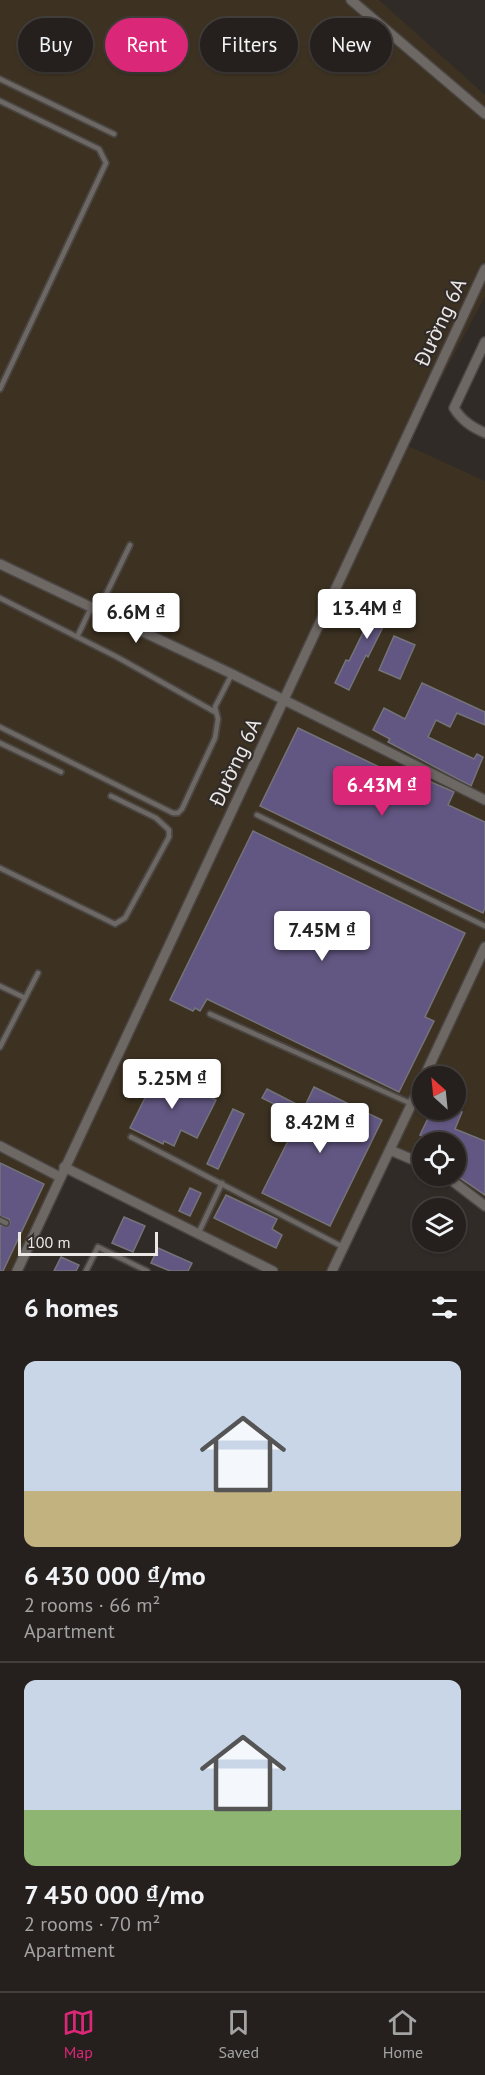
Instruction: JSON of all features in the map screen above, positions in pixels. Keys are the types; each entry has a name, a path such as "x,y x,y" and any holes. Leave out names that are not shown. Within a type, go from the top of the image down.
{"street":[{"path":"351,0 485,114"},
{"name":"Đường 6A","path":"17,1271 485,269"},
{"path":"485,342 454,408 459,417 485,433"},
{"path":"0,564 232,674 485,800"},
{"path":"430,1066 485,947"},
{"path":"332,1271 412,1104"},
{"path":"0,1146 60,1177"},
{"path":"390,1150 412,1159"},
{"path":"64,1167 273,1271"},
{"path":"459,1186 485,1206"}],"lane":[{"path":"0,79 114,134"},
{"path":"0,101 99,148 106,163 0,389"},
{"path":"77,637 130,545"},
{"path":"0,598 215,712"},
{"path":"0,727 172,813 178,813 182,809 215,738 218,719 215,707 232,674"},
{"path":"0,743 61,772"},
{"path":"0,868 115,924 120,923 125,918 169,837 169,830 156,818 111,796"},
{"path":"257,815 485,926"},
{"path":"0,1047 38,972"},
{"path":"0,986 25,998"},
{"path":"210,1014 412,1104"},
{"path":"131,1137 343,1247"},
{"path":"198,1234 222,1183"},
{"path":"0,1220 6,1223"},
{"path":"86,1271 98,1247 147,1271"}],"shaded area":[{"path":"0,0 379,0 485,95 485,296 406,445 485,481 485,939 425,1066 412,1066 412,1094 329,1271 281,1271 63,1163 13,1271 0,1271"},
{"path":"485,954 485,1202 465,1186 466,1132 412,1132 412,1156 394,1148 412,1111 412,1120 466,1120 466,1066 433,1066"}],"building":[{"path":"384,590 398,597 349,690 335,683 346,660 349,661"},
{"path":"394,636 415,645 400,679 379,670"},
{"path":"422,683 485,712 485,725 457,713 450,727 436,720 428,737 474,759 477,754 483,757 471,786 388,742 390,739 373,730 384,708 405,719"},
{"path":"298,728 396,775 399,768 454,792 448,805 485,822 485,908 483,913 260,806"},
{"path":"253,831 465,933 425,1017 434,1021 399,1092 207,999 200,1011 195,1008 193,1011 170,1000"},
{"path":"160,1068 174,1075 174,1080 216,1100 197,1138 181,1130 174,1146 164,1141 163,1144 130,1128"},
{"path":"314,1087 382,1120 330,1226 262,1193 300,1117 262,1098 267,1089 304,1108"},
{"path":"233,1109 244,1114 218,1169 207,1164"},
{"path":"427,1120 459,1120 455,1129 462,1132 421,1132"},
{"path":"466,1133 485,1141 485,1195 466,1182"},
{"path":"0,1163 44,1184 3,1271 0,1271 0,1225 7,1227 10,1223 9,1219 0,1216"},
{"path":"190,1188 201,1193 190,1216 179,1211"},
{"path":"226,1195 277,1219 272,1229 282,1235 276,1248 214,1218"},
{"path":"124,1217 145,1226 133,1252 112,1243"},
{"path":"158,1248 192,1263 188,1271 170,1271 151,1263"},
{"path":"61,1257 79,1265 76,1271 54,1271"}]}
